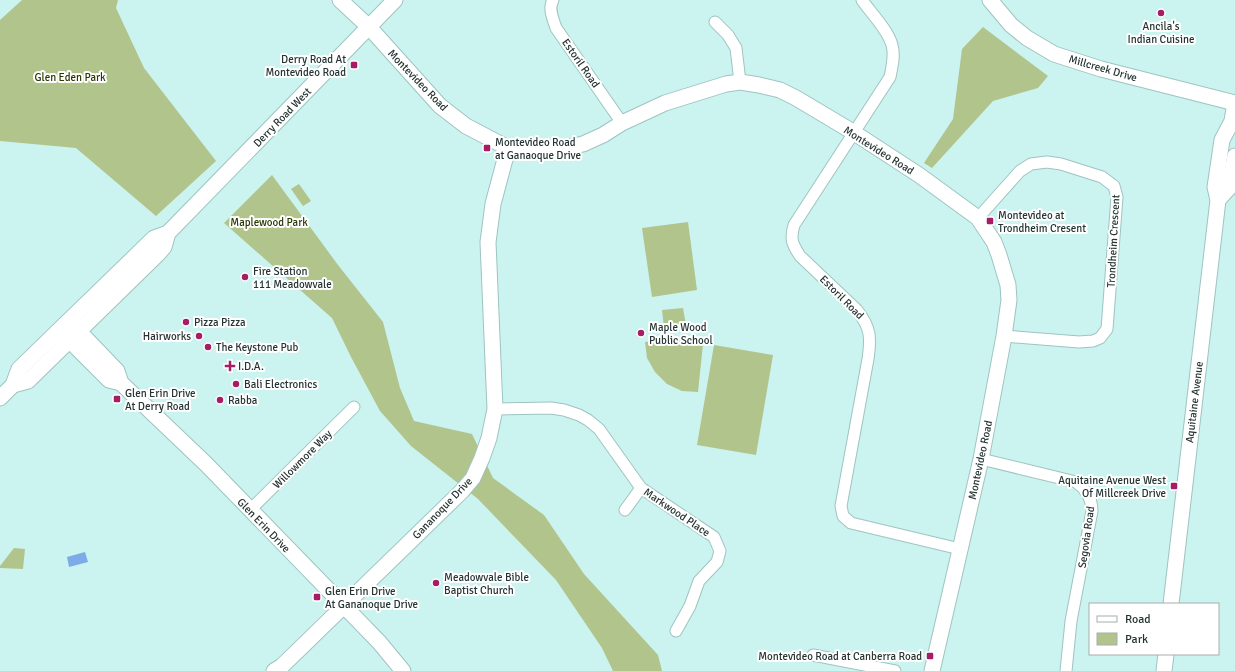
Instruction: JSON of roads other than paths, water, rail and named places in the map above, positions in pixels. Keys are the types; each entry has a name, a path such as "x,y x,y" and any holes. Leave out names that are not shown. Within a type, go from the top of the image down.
{"street":[{"name":"Montevideo Road","path":"340,0 369,27 440,106 466,126 508,148 560,149 583,144 603,135 622,123 665,104 726,84 740,82 780,90 796,98 853,132 919,175 978,218 994,242 1001,260 1008,285 1009,300 1004,336 981,459 932,671"},
{"name":"Derry Road West","path":"0,398 14,385 19,369 69,331 158,254 164,246 168,233 395,0"},
{"name":"Estoril Road","path":"553,0 551,4 552,17 556,28 622,123"},
{"name":"Estoril Road","path":"862,0 883,28 893,45 893,64 890,77 794,225 791,236 794,247 800,256 858,310 865,320 869,331 870,342 868,359 841,506 844,516 851,523 960,549"},
{"name":"Millcreek Drive","path":"990,0 1011,25 1027,38 1054,54 1101,69 1235,103"},
{"path":"716,22 728,35 736,48 740,82"},
{"name":"Aquitaine Avenue","path":"1172,603 1218,200 1215,187 1222,140 1233,127 1235,103"},
{"name":"Gananoque Drive","path":"274,671 282,666 344,607 462,491 473,478 482,458 489,438 495,409 488,242 493,204 508,148"},
{"path":"1218,200 1229,188 1235,156"},
{"name":"Trondheim Crescent","path":"978,218 1020,171 1031,164 1047,162 1061,164 1102,177 1114,186 1117,198 1107,329 1100,338 1093,341 1080,342 1004,336"},
{"name":"Glen Erin Drive","path":"69,331 117,371 121,383 206,464 379,642 403,671"},
{"name":"Willowmore Way","path":"250,510 354,407"},
{"name":"Markwood Place","path":"495,409 551,408 564,410 579,415 599,429 641,488 714,537 720,551 717,562 699,581 690,606 676,631"},
{"name":"Segovia Road","path":"981,459 1076,482 1083,487 1092,503 1092,511 1079,585 1071,621 1066,671"},
{"path":"625,510 641,488"},
{"path":"813,655 895,671"},
{"path":"1164,671 1166,655"}],"water":[{"path":"85,552 88,562 69,567 67,557"}],"place":[{"name":"Ancila's Indian Cuisine","path":"1161,13"},
{"name":"Derry Road At Montevideo Road","path":"354,65"},
{"name":"Montevideo Road at Ganaoque Drive","path":"487,148"},
{"name":"Montevideo at Trondheim Cresent","path":"990,221"},
{"name":"Fire Station 111 Meadowvale","path":"245,277"},
{"name":"Pizza Pizza","path":"186,322"},
{"name":"Maple Wood Public School","path":"641,333"},
{"name":"Hairworks","path":"199,336"},
{"name":"The Keystone Pub","path":"208,347"},
{"name":"I.D.A.","path":"230,366"},
{"name":"Bali Electronics","path":"236,384"},
{"name":"Glen Erin Drive At Derry Road","path":"117,399"},
{"name":"Rabba","path":"220,400"},
{"name":"Aquitaine Avenue West Of Millcreek Drive","path":"1174,486"},
{"name":"Meadowvale Bible Baptist Church","path":"436,583"},
{"name":"Glen Erin Drive At Gananoque Drive","path":"317,597"},
{"name":"Montevideo Road at Canberra Road","path":"930,656"}],"park label":[{"name":"Glen Eden Park","path":"70,77"},
{"name":"Maplewood Park","path":"269,222"}]}
